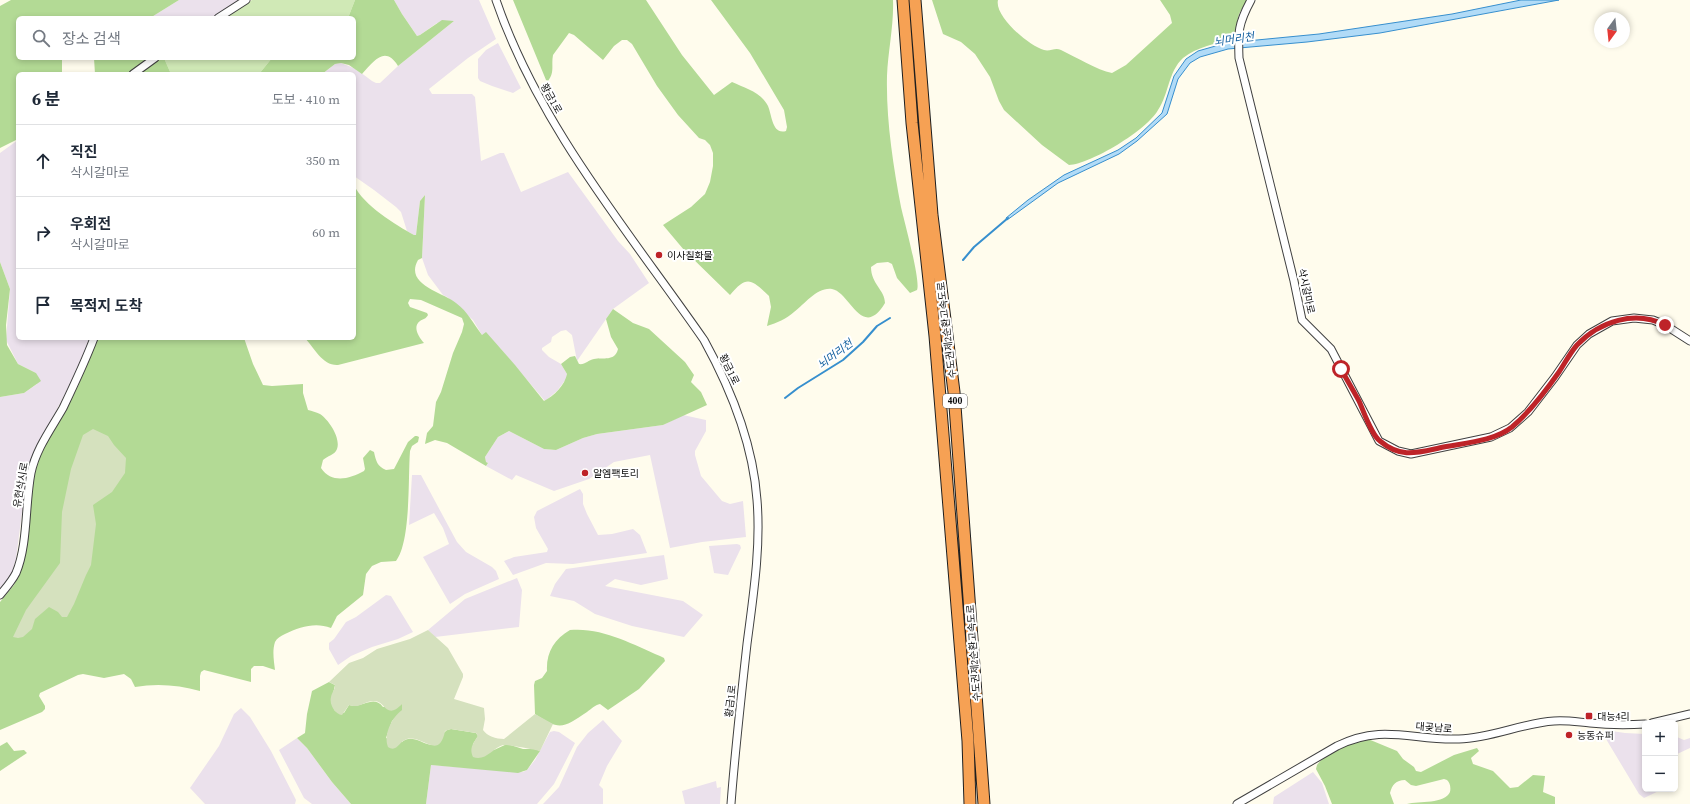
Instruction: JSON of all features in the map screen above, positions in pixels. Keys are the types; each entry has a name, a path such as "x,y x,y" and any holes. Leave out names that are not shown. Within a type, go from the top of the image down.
{"highway":[{"name":"수도권제2순환고속도로","path":"904,0 912,123 935,336 963,680 970,804"},
{"name":"수도권제2순환고속도로","path":"915,0 932,215 954,392 984,804"}],"street":[{"path":"221,16 246,0"},
{"name":"황금1로","path":"496,0 533,85 564,139 594,185 704,340 721,370 735,403 744,433 752,463 756,487 758,529 754,594 739,715 731,804"},
{"name":"삭시갈마로","path":"1251,0 1240,24 1238,40 1239,55 1294,280 1302,320 1331,349 1379,441 1398,451 1411,454 1491,437 1510,428 1528,412 1556,377 1577,346 1589,334 1612,322 1634,318 1653,320 1665,325 1690,341"},
{"path":"136,72 152,60"},
{"name":"유현삭시로","path":"0,595 12,580 19,565 23,543 28,492 37,454 84,364 93,340"},
{"path":"1665,720 1690,714"},
{"name":"대곶남로","path":"1237,804 1348,740 1370,734 1393,734 1458,739 1494,735 1526,726 1554,721 1617,725 1642,724"}],"shaded area":[{"path":"179,0 241,0 216,16 153,16"},
{"path":"394,0 479,0 496,39 468,58 429,89 432,94 472,94 475,97 481,161 500,153 504,153 521,192 568,172 618,241 630,254 649,283 613,309 577,361 572,335 566,330 561,331 552,337 551,342 542,348 542,350 549,357 561,364 567,374 566,379 557,391 545,401 500,348 482,335 473,320 443,295 428,275 422,258 425,195 420,201 416,235 414,235 407,231 401,212 396,207 356,177 356,72 325,72 335,64 341,63 356,69 372,81 380,83 398,66 454,21 437,23 417,36"},
{"path":"498,43 521,88 513,93 480,81 478,78 478,59 486,50"},
{"path":"16,141 16,340 90,340 73,379 32,456 25,489 16,559 11,575 0,589 0,397 24,393 37,384 36,373 18,364 6,340 10,289 0,262 0,153"},
{"path":"683,415 706,420 706,431 695,451 701,476 722,501 730,504 743,501 746,537 702,542 670,548 650,455 614,462 589,479 554,491 516,475 512,480 486,466 488,463 486,462 485,457 498,437 509,431 544,449 556,450 583,438 597,434 663,425"},
{"path":"412,475 421,475 457,542 466,552 492,567 496,571 499,579 465,594 450,604 423,557 449,544 443,528 434,513 409,525"},
{"path":"580,489 583,494 583,504 598,535 612,534 633,529 640,535 647,553 573,564 546,563 513,575 504,561 514,557 547,552 548,549 536,528 534,517 537,511"},
{"path":"740,545 741,548 728,575 714,573 709,546"},
{"path":"664,555 668,579 641,585 615,579 605,586 683,601 703,615 684,637 632,626 595,614 574,601 550,596 555,584 566,569"},
{"path":"517,578 522,590 519,627 435,637 428,630 465,599"},
{"path":"386,595 391,596 413,632 351,656 338,665 329,649 329,643 334,639 346,622 356,617"},
{"path":"241,708 250,717 271,751 296,800 295,804 205,804 190,788 219,746 234,714"},
{"path":"603,720 622,741 607,766 599,785 603,789 603,804 543,804 559,787 577,747 588,733"},
{"path":"1605,730 1642,734 1642,792 1657,792 1644,798 1639,794 1603,734"},
{"path":"550,732 559,732 575,743 554,784 537,804 426,804 431,765 523,772 527,770 535,760"},
{"path":"1678,737 1684,740 1690,738 1690,748 1678,754"},
{"path":"297,738 307,748 332,782 351,804 312,804 304,798 279,750"},
{"path":"1313,772 1322,783 1329,804 1273,804 1274,797"},
{"path":"716,781 717,788 721,787 720,804 685,804 682,791"}],"green space":[{"path":"11,0 179,0 153,16 16,16 16,60 62,60 62,72 16,72 16,140 0,148 0,6"},
{"path":"252,0 355,0 349,16 227,16"},
{"path":"355,0 394,0 417,36 442,20 454,21 398,66 389,57 384,56 375,60 362,74 349,65 341,63 335,64 325,72 261,72 270,60 356,60 356,16 349,16"},
{"path":"513,0 646,0 682,55 714,95 732,82 752,91 765,101 775,127 778,130 786,131 787,127 784,110 750,53 711,0 893,0 893,19 887,76 889,125 901,207 917,275 917,290 910,293 897,278 892,264 888,262 877,263 871,267 873,278 883,294 885,303 877,313 870,317 863,316 839,292 832,289 827,289 816,293 788,317 767,326 771,307 769,296 758,286 749,282 741,284 730,295 684,250 663,225 691,207 705,194 710,182 713,166 713,153 710,145 705,140 699,138 678,115 657,86 632,44 627,40 622,40 614,46 603,60 574,35 569,33 553,55 552,71 548,81 546,80"},
{"path":"932,0 998,0 998,7 1001,14 1014,30 1030,43 1044,50 1061,50 1093,66 1112,73 1126,65 1172,23 1170,15 1160,0 1247,0 1239,14 1234,36 1231,39 1200,48 1188,54 1178,64 1171,76 1162,104 1152,118 1143,127 1118,145 1091,159 1069,165 1042,145 1004,110 990,77 975,54 961,42 943,34"},
{"path":"94,60 146,60 130,72 95,72"},
{"path":"157,60 165,60 170,72 142,72"},
{"path":"165,60 270,60 261,72 170,72"},
{"path":"356,188 372,207 389,220 414,235 416,235 420,201 425,195 422,258 418,260 415,269 416,276 420,282 427,287 460,306 482,335 486,332 544,401 552,396 564,382 567,374 561,364 570,357 575,356 579,364 581,364 594,359 614,356 618,349 611,337 606,319 613,309 633,323 649,329 685,362 694,375 691,382 701,392 707,405 663,425 597,434 583,438 556,450 544,449 509,431 498,437 485,457 486,462 488,463 486,466 447,443 435,440 425,444 427,433 433,426 436,402 441,392 453,353 462,332 464,324 462,318 421,300 410,299 408,303 410,307 427,313 428,315 418,323 416,329 418,335 424,343 338,365 333,365 323,360 307,340 356,340"},
{"path":"0,262 10,289 6,325 7,345 18,364 36,373 41,381 24,393 0,397"},
{"path":"97,340 245,340 253,364 263,385 272,386 303,384 303,393 308,410 320,414 327,420 336,435 338,445 335,453 323,460 321,468 330,476 335,478 347,478 364,471 363,458 370,450 374,452 376,461 381,467 386,470 394,469 408,442 415,436 419,437 418,442 412,446 410,451 408,509 401,552 396,561 381,562 372,566 366,574 363,595 337,616 331,628 313,625 296,629 279,637 275,642 274,649 275,670 263,666 254,666 251,669 251,682 204,670 201,672 200,676 200,691 168,685 135,687 131,679 124,674 104,678 83,674 40,693 39,696 45,706 45,709 42,712 0,730 0,602 14,585 21,569 36,466 44,446 78,386"},
{"path":"93,429 108,436 126,458 125,473 112,492 93,505 96,524 91,565 67,617 62,617 58,612 49,607 35,619 32,629 23,637 13,637 26,610 60,563 62,512 71,469 83,435"},
{"path":"428,630 448,648 463,674 454,699 484,708 485,719 483,730 487,734 495,738 504,739 535,714 553,724 540,751 503,745 481,758 477,758 473,757 472,754 473,744 478,736 476,733 451,729 445,731 442,740 435,746 419,740 407,739 394,749 388,747 387,737 389,727 398,713 402,710 402,704 397,709 392,711 381,703 371,701 356,706 349,705 342,715 335,711 332,706 331,695 335,685 329,682 349,663 363,658 377,649 410,639"},
{"path":"570,630 594,631 616,637 660,656 664,658 665,661 639,689 608,710 600,704 567,724 556,725 535,714 534,685 535,681 542,678 547,671 548,658 555,642"},
{"path":"329,682 335,685 331,702 335,711 344,713 349,705 354,706 372,702 379,703 383,707 402,704 403,710 392,721 386,738 402,742 412,739 431,745 447,730 451,729 476,733 478,736 473,744 494,750 507,744 523,749 535,749 540,751 527,770 518,773 431,765 426,804 351,804 332,782 307,748 297,738 305,733 312,691"},
{"path":"1368,739 1397,751 1403,759 1414,767 1416,771 1421,772 1454,755 1477,748 1479,751 1471,758 1473,764 1493,771 1510,788 1518,787 1533,775 1545,776 1543,792 1555,797 1555,804 1407,804 1443,799 1450,792 1449,782 1444,779 1416,786 1411,785 1405,780 1397,782 1393,785 1390,793 1394,804 1332,804 1316,769 1317,765 1321,760 1333,752 1355,742"},
{"path":"7,742 14,751 24,750 27,753 0,771 0,746"}],"water":[{"path":"1521,0 1559,0 1380,33 1307,42 1228,49 1200,57 1190,63 1178,79 1167,114 1137,141 1119,154 1058,183 1007,220 1006,218 1028,200 1064,175 1118,150 1136,138 1162,113 1174,76 1186,59 1198,51 1226,43 1319,34 1452,14"}],"waterway":[{"name":"뇌머리천","path":"963,260 974,247 1008,218"},
{"name":"뇌머리천","path":"785,398 798,388 843,360 863,342 877,326 890,318"}],"place":[{"name":"이사칠화물","path":"659,255"},
{"name":"알엠팩토리","path":"585,473"},
{"name":"대능4리","path":"1589,716"},
{"name":"능동슈퍼","path":"1569,735"}],"route":[{"path":"1341,369 1379,441 1398,451 1411,454 1491,437 1510,428 1528,412 1556,377 1577,346 1589,334 1606,324 1626,318 1634,318 1653,320 1665,325"}]}
